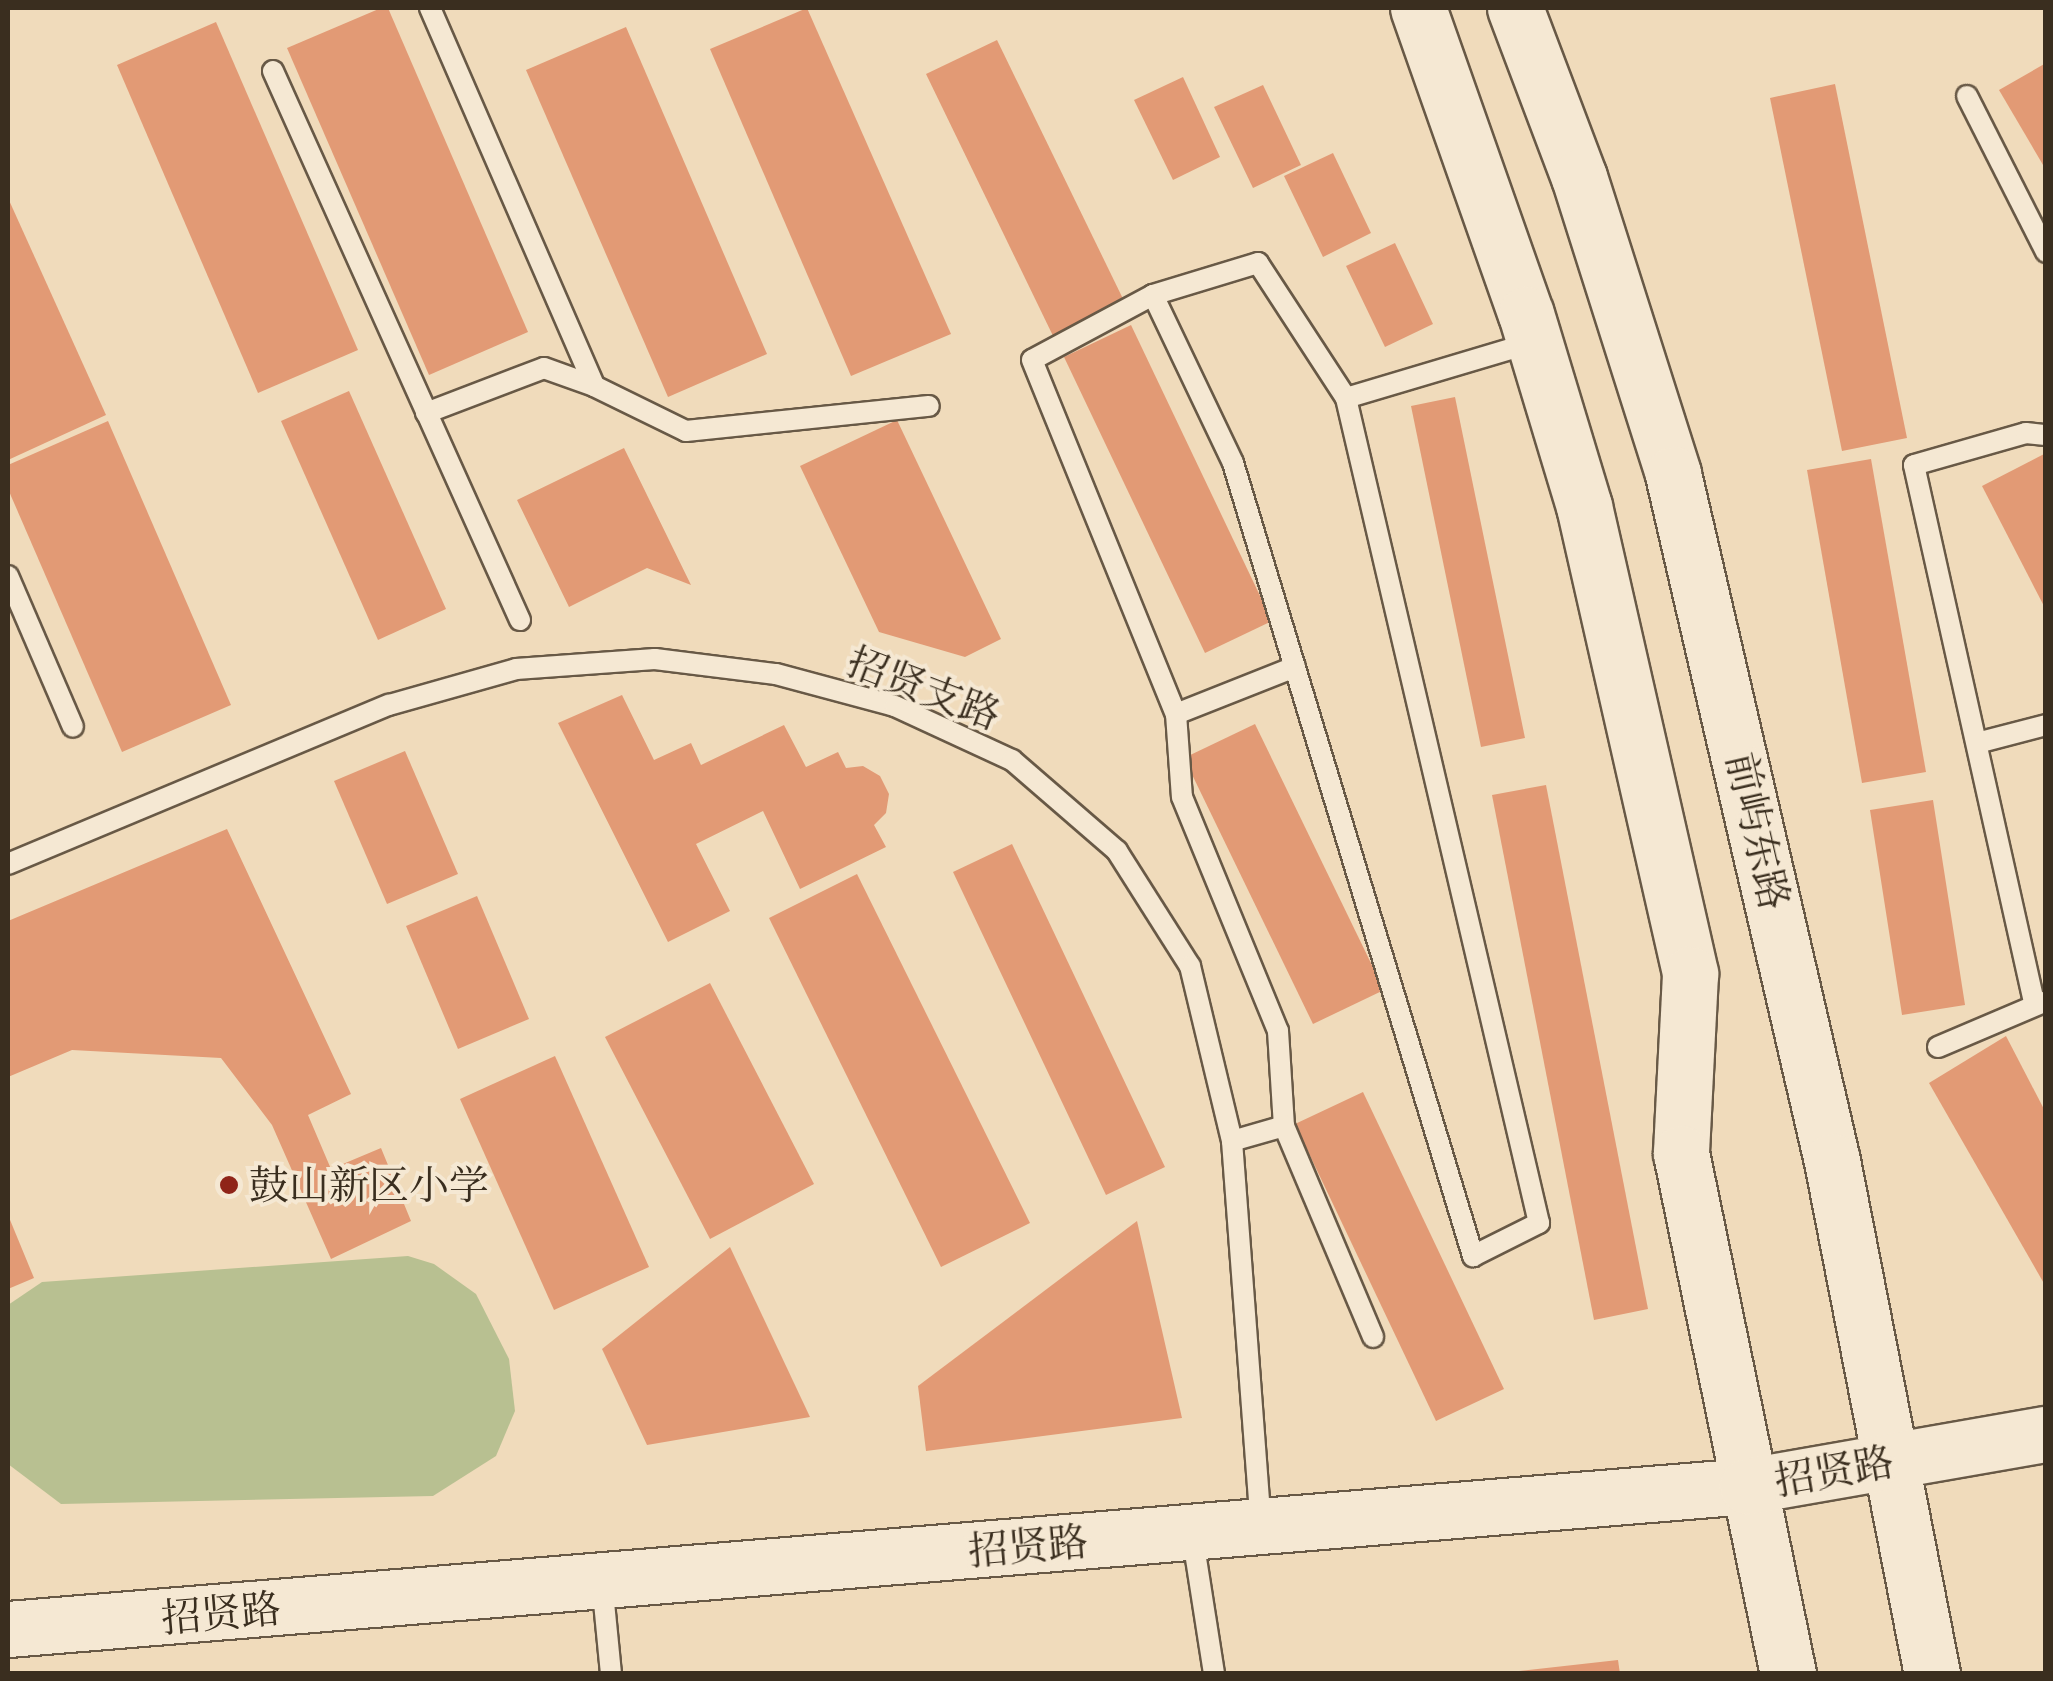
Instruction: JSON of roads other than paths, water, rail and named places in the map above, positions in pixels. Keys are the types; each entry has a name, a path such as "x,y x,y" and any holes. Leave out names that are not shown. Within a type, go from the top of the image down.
{"main road":[{"path":"1418,8 1533,342 1584,506 1690,974 1681,1153 1788,1674"},
{"name":"前屿东路","path":"1516,8 1579,177 1673,474 1832,1161 1932,1674"},
{"name":"招贤路","path":"8,1629 1747,1486 2046,1434"}],"lane":[{"path":"430,8 594,386"},
{"path":"273,71 520,620"},
{"path":"1967,96 2046,252"},
{"path":"1153,295 1233,462 1473,1256 1539,1223 1346,398 1258,262 1153,295 1032,360 1176,714 1182,797 1278,1031 1284,1126 1373,1338"},
{"path":"1346,398 1533,342"},
{"path":"426,413 544,368 594,386 686,432 929,406"},
{"path":"1938,1046 2040,1002 1914,465 2026,434 2046,436"},
{"path":"8,576 72,726"},
{"name":"招贤支路","path":"8,864 389,706 516,669 655,659 776,674 896,706 1012,760 1117,851 1190,966 1232,1141 1261,1527"},
{"path":"1176,714 1295,667"},
{"path":"1977,743 2046,725"},
{"path":"1232,1141 1284,1126"},
{"path":"1192,1533 1214,1674"},
{"path":"602,1582 611,1674"}],"place":[{"name":"鼓山新区小学","path":"229,1185"}]}
